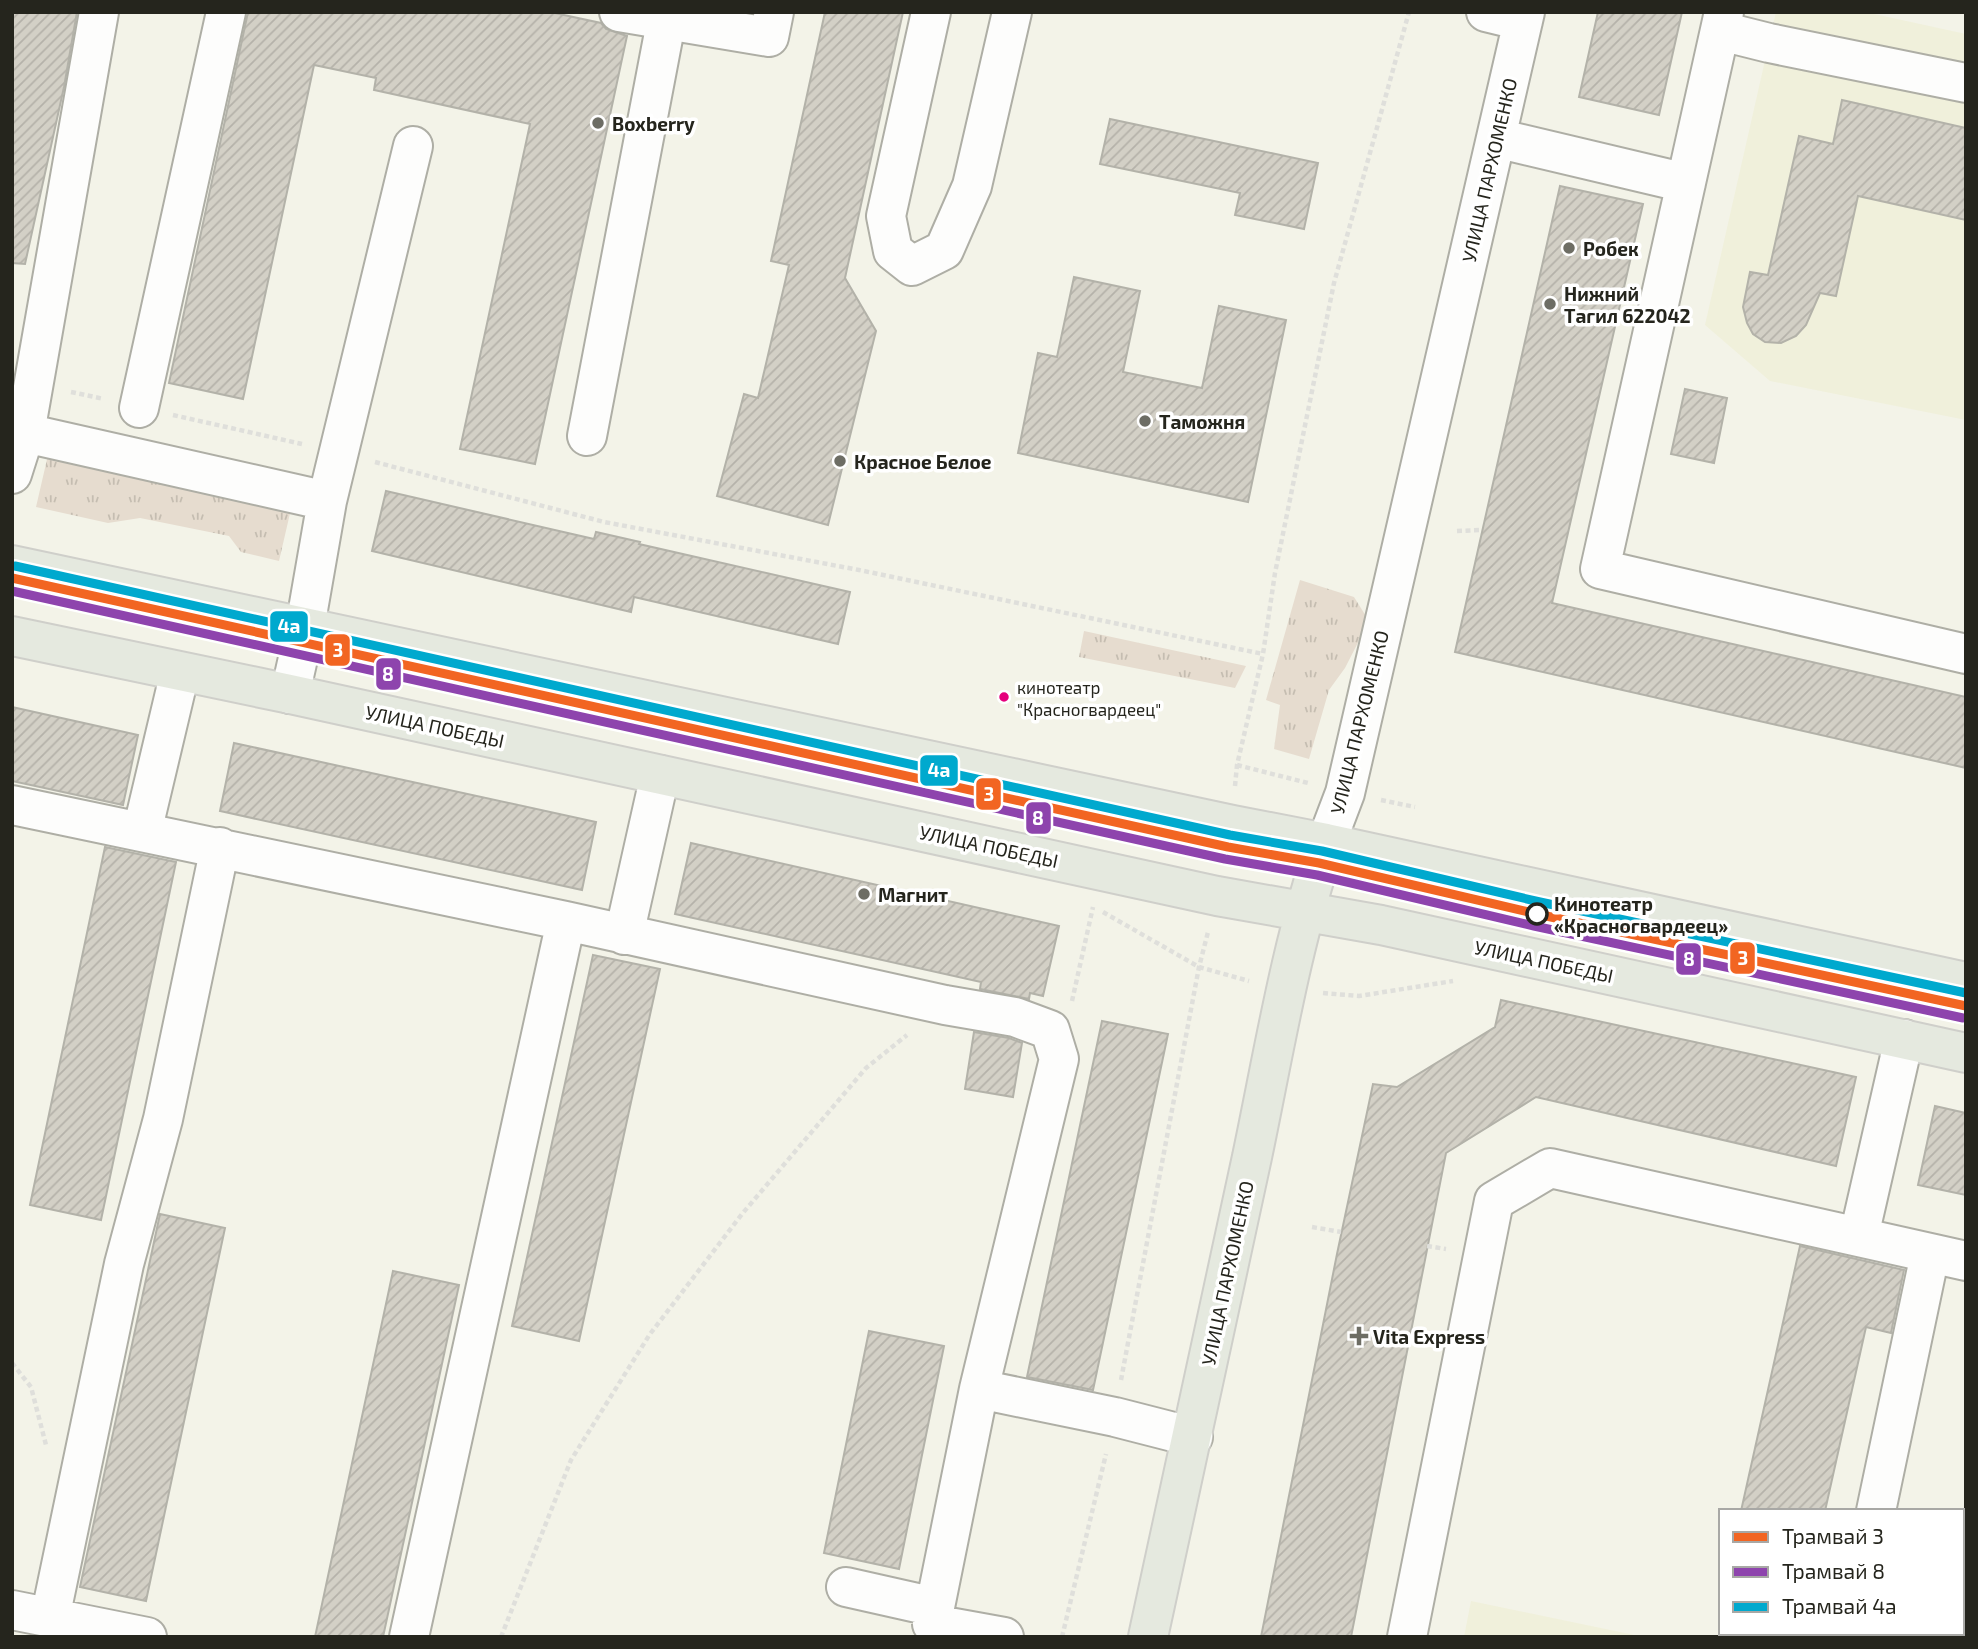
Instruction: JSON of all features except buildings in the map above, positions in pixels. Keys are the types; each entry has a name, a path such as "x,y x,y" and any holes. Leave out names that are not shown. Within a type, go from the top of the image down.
{"main road":[{"path":"12,565 1326,843 1966,982"},
{"name":"УЛИЦА ПОБЕДЫ","path":"12,636 1203,893 1381,925 1966,1053"},
{"name":"УЛИЦА ПАРХОМЕНКО","path":"1147,1637 1193,1437 1287,991 1305,913 1326,843"}],"street":[{"path":"12,474 99,12"},
{"path":"139,408 226,12"},
{"path":"619,12 667,17 769,37 774,12"},
{"path":"931,12 886,216 893,251 912,266 944,250 972,186 1012,12"},
{"path":"1486,12 1524,17"},
{"path":"587,436 667,17"},
{"name":"УЛИЦА ПАРХОМЕНКО","path":"1326,843 1345,793 1524,17"},
{"path":"1966,83 1769,43 1723,22 1600,569 1966,654"},
{"path":"1496,138 1686,183"},
{"path":"290,694 306,627 327,501 413,146"},
{"path":"19,431 327,501"},
{"path":"142,832 180,672"},
{"path":"624,935 660,775"},
{"path":"12,805 1015,1017 1050,1030 1059,1059 979,1389 932,1623"},
{"path":"50,1618 124,1264 163,1119 220,847"},
{"path":"409,1637 566,921"},
{"path":"1858,1236 1904,1039"},
{"path":"1407,1637 1494,1201 1550,1168 1948,1257 1877,1509"},
{"path":"979,1389 1115,1417 1193,1437"},
{"path":"846,1587 932,1623 1004,1637"},
{"path":"12,1610 147,1637"}],"path":[{"path":"604,522 859,570 1263,653"},
{"path":"1457,531 1482,530"},
{"path":"1059,1059 1094,906"},
{"path":"1199,967 1287,991 1359,996 1460,980"},
{"path":"501,1637 571,1460 650,1334 742,1214 866,1068 945,1004"},
{"path":"1312,1227 1341,1232"}],"shaded area":[{"path":"1776,12 1865,12 1966,34 1966,420 1770,381 1705,325"},
{"path":"1471,1601 1644,1637 1464,1637"}],"green space":[{"path":"48,455 291,509 279,561 241,552 229,536 140,518 108,523 36,507"},
{"path":"1300,580 1354,597 1369,621 1345,668 1329,690 1309,759 1274,749 1280,705 1266,700"},
{"path":"1084,631 1246,666 1235,688 1079,657"}],"tram line":[{"name":"4а","path":"15,566 1230,835 1322,851 1540,902 1966,993"},
{"name":"3","path":"12,578 1228,847 1319,863 1537,914 1966,1006"},
{"name":"8","path":"12,591 1225,859 1317,875 1534,926 1963,1018"}],"place":[{"name":"Boxberry","path":"598,123"},
{"name":"Робек","path":"1569,248"},
{"name":"Нижний Тагил 622042","path":"1550,304"},
{"name":"Таможня","path":"1145,421"},
{"name":"Красное Белое","path":"840,461"},
{"name":"кинотеатр \"Красногвардеец\"","path":"1004,697"},
{"name":"Магнит","path":"864,894"},
{"name":"Кинотеатр «Красногвардеец»","path":"1537,914"},
{"name":"Vita Express","path":"1359,1336"}]}
